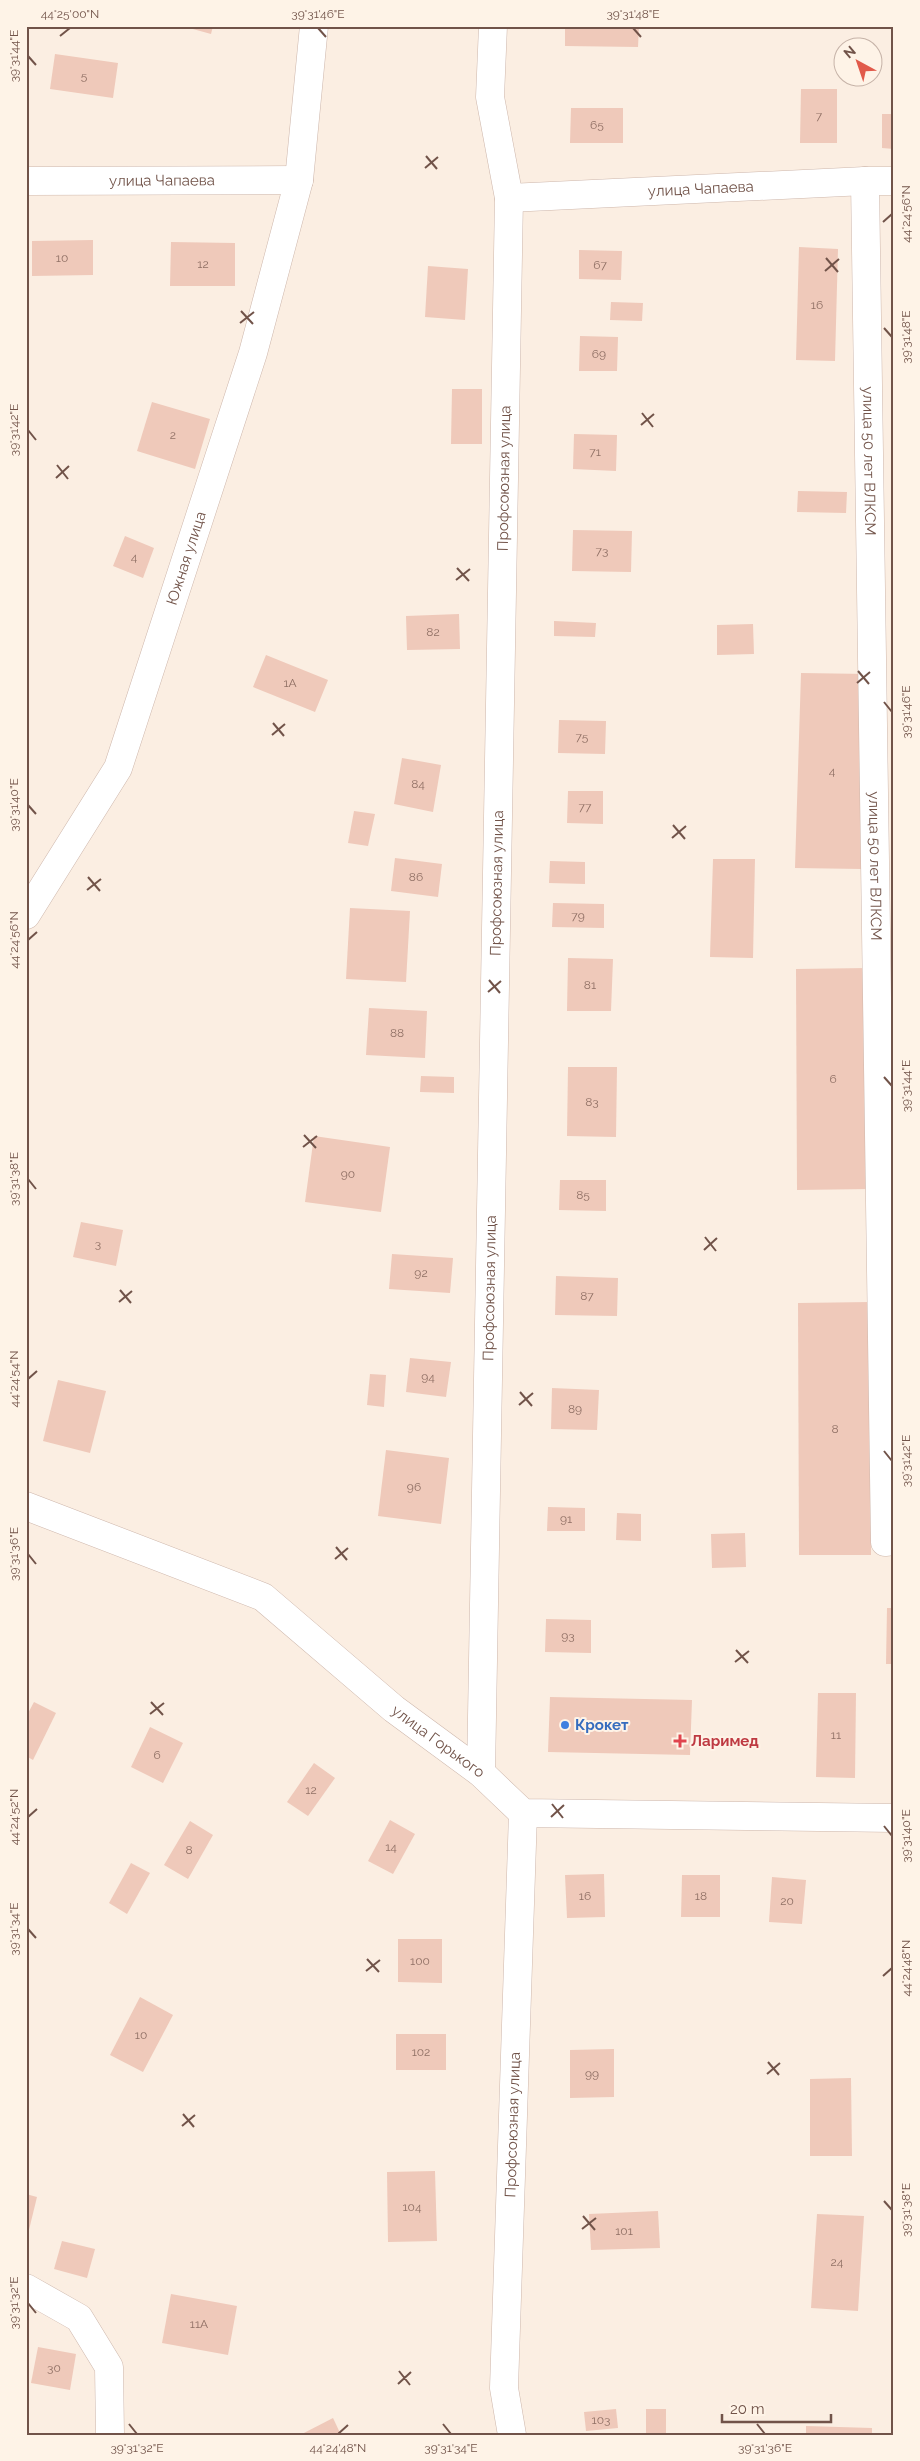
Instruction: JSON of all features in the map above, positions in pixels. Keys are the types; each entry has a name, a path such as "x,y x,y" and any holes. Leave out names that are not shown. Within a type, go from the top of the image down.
{"street":[{"path":"299,180 314,26"},
{"name":"Профсоюзная улица","path":"481,1773 509,198 490,97 492,26"},
{"name":"улица Чапаева","path":"26,181 299,180"},
{"name":"Южная улица","path":"26,915 118,768 253,353 299,180"},
{"name":"улица Чапаева","path":"509,198 864,180 894,181"},
{"name":"улица 50 лет ВЛКСМ","path":"864,180 885,1542 894,1541"},
{"name":"улица Горького","path":"26,1506 263,1597 394,1709 481,1773 523,1813"},
{"path":"523,1813 894,1818"},
{"name":"Профсоюзная улица","path":"512,2435 504,2388 523,1813"},
{"path":"26,2288 79,2318 109,2367 110,2435"}],"building":[{"path":"182,26 213,26 211,34"},
{"path":"565,26 639,26 638,47 565,46"},
{"path":"55,54 118,63 113,98 50,89"},
{"path":"801,89 837,89 837,143 800,143"},
{"path":"571,108 623,108 623,143 570,143"},
{"path":"882,114 894,114 894,149 882,148"},
{"path":"93,240 93,275 32,276 32,241"},
{"path":"171,242 235,243 235,286 170,286"},
{"path":"799,247 838,249 835,361 796,360"},
{"path":"579,250 622,251 621,280 579,279"},
{"path":"428,266 468,269 465,320 425,317"},
{"path":"611,302 643,303 642,321 610,320"},
{"path":"580,336 618,337 617,371 579,371"},
{"path":"452,389 482,389 482,444 451,444"},
{"path":"152,402 210,419 195,469 137,451"},
{"path":"574,434 617,435 616,471 573,469"},
{"path":"798,491 847,492 846,513 797,512"},
{"path":"573,530 632,531 631,572 572,571"},
{"path":"125,536 154,548 143,578 113,566"},
{"path":"459,614 460,649 407,650 406,616"},
{"path":"554,621 596,623 595,637 554,636"},
{"path":"753,624 754,654 717,655 717,625"},
{"path":"266,655 328,680 315,712 253,687"},
{"path":"801,673 868,674 862,869 795,868"},
{"path":"559,720 606,721 605,754 558,753"},
{"path":"402,758 441,765 433,812 394,804"},
{"path":"568,791 603,791 603,824 567,823"},
{"path":"354,811 375,814 368,846 348,843"},
{"path":"395,858 442,864 438,897 391,891"},
{"path":"713,859 755,859 753,958 710,957"},
{"path":"550,861 585,862 585,884 549,883"},
{"path":"553,903 604,904 604,928 552,927"},
{"path":"350,908 410,911 406,982 346,979"},
{"path":"568,958 613,959 611,1011 567,1011"},
{"path":"867,968 870,1189 797,1190 796,969"},
{"path":"369,1008 427,1011 425,1058 366,1055"},
{"path":"568,1067 617,1067 616,1137 567,1136"},
{"path":"421,1076 454,1077 454,1093 420,1092"},
{"path":"314,1136 390,1147 381,1212 305,1202"},
{"path":"560,1180 606,1180 606,1211 559,1210"},
{"path":"81,1222 123,1230 116,1266 73,1257"},
{"path":"392,1254 453,1258 450,1293 389,1289"},
{"path":"556,1276 618,1278 617,1316 555,1315"},
{"path":"870,1302 871,1555 799,1555 798,1303"},
{"path":"410,1358 451,1362 446,1397 406,1392"},
{"path":"370,1374 386,1375 384,1407 367,1405"},
{"path":"58,1380 106,1391 90,1453 43,1441"},
{"path":"552,1388 599,1390 597,1430 551,1429"},
{"path":"386,1450 449,1458 441,1524 378,1516"},
{"path":"548,1507 585,1508 585,1531 547,1531"},
{"path":"617,1513 641,1514 641,1541 616,1540"},
{"path":"745,1533 746,1567 712,1568 711,1534"},
{"path":"887,1608 894,1608 894,1664 886,1664"},
{"path":"546,1619 591,1620 591,1653 545,1652"},
{"path":"818,1693 856,1693 855,1778 816,1777"},
{"path":"550,1697 692,1700 690,1755 548,1752"},
{"path":"34,1702 56,1713 33,1760 26,1756 26,1717"},
{"path":"150,1727 183,1743 163,1783 131,1767"},
{"path":"314,1763 335,1778 308,1816 287,1802"},
{"path":"390,1820 415,1834 393,1874 368,1861"},
{"path":"190,1821 213,1835 188,1879 164,1865"},
{"path":"131,1863 150,1873 127,1914 109,1903"},
{"path":"604,1874 605,1917 567,1918 565,1875"},
{"path":"682,1875 720,1875 720,1917 681,1917"},
{"path":"772,1877 806,1880 802,1924 769,1922"},
{"path":"398,1939 442,1939 442,1983 398,1982"},
{"path":"140,1997 173,2015 143,2072 110,2055"},
{"path":"396,2034 446,2034 446,2070 396,2070"},
{"path":"614,2049 614,2097 570,2098 570,2050"},
{"path":"851,2078 852,2156 810,2156 810,2079"},
{"path":"435,2171 437,2241 388,2242 387,2172"},
{"path":"26,2194 37,2197 27,2238 26,2238"},
{"path":"658,2211 660,2248 591,2250 589,2214"},
{"path":"817,2214 864,2216 858,2311 811,2308"},
{"path":"62,2241 95,2249 87,2278 54,2269"},
{"path":"171,2294 237,2306 228,2355 162,2343"},
{"path":"38,2347 76,2354 70,2390 31,2383"},
{"path":"616,2409 618,2428 586,2431 584,2412"},
{"path":"646,2409 666,2409 666,2435 646,2435"},
{"path":"333,2418 341,2435 300,2435"},
{"path":"806,2426 872,2428 872,2435 806,2435"}],"place":[{"name":"Крокет","path":"565,1725"},
{"name":"Ларимед","path":"680,1741"}]}
